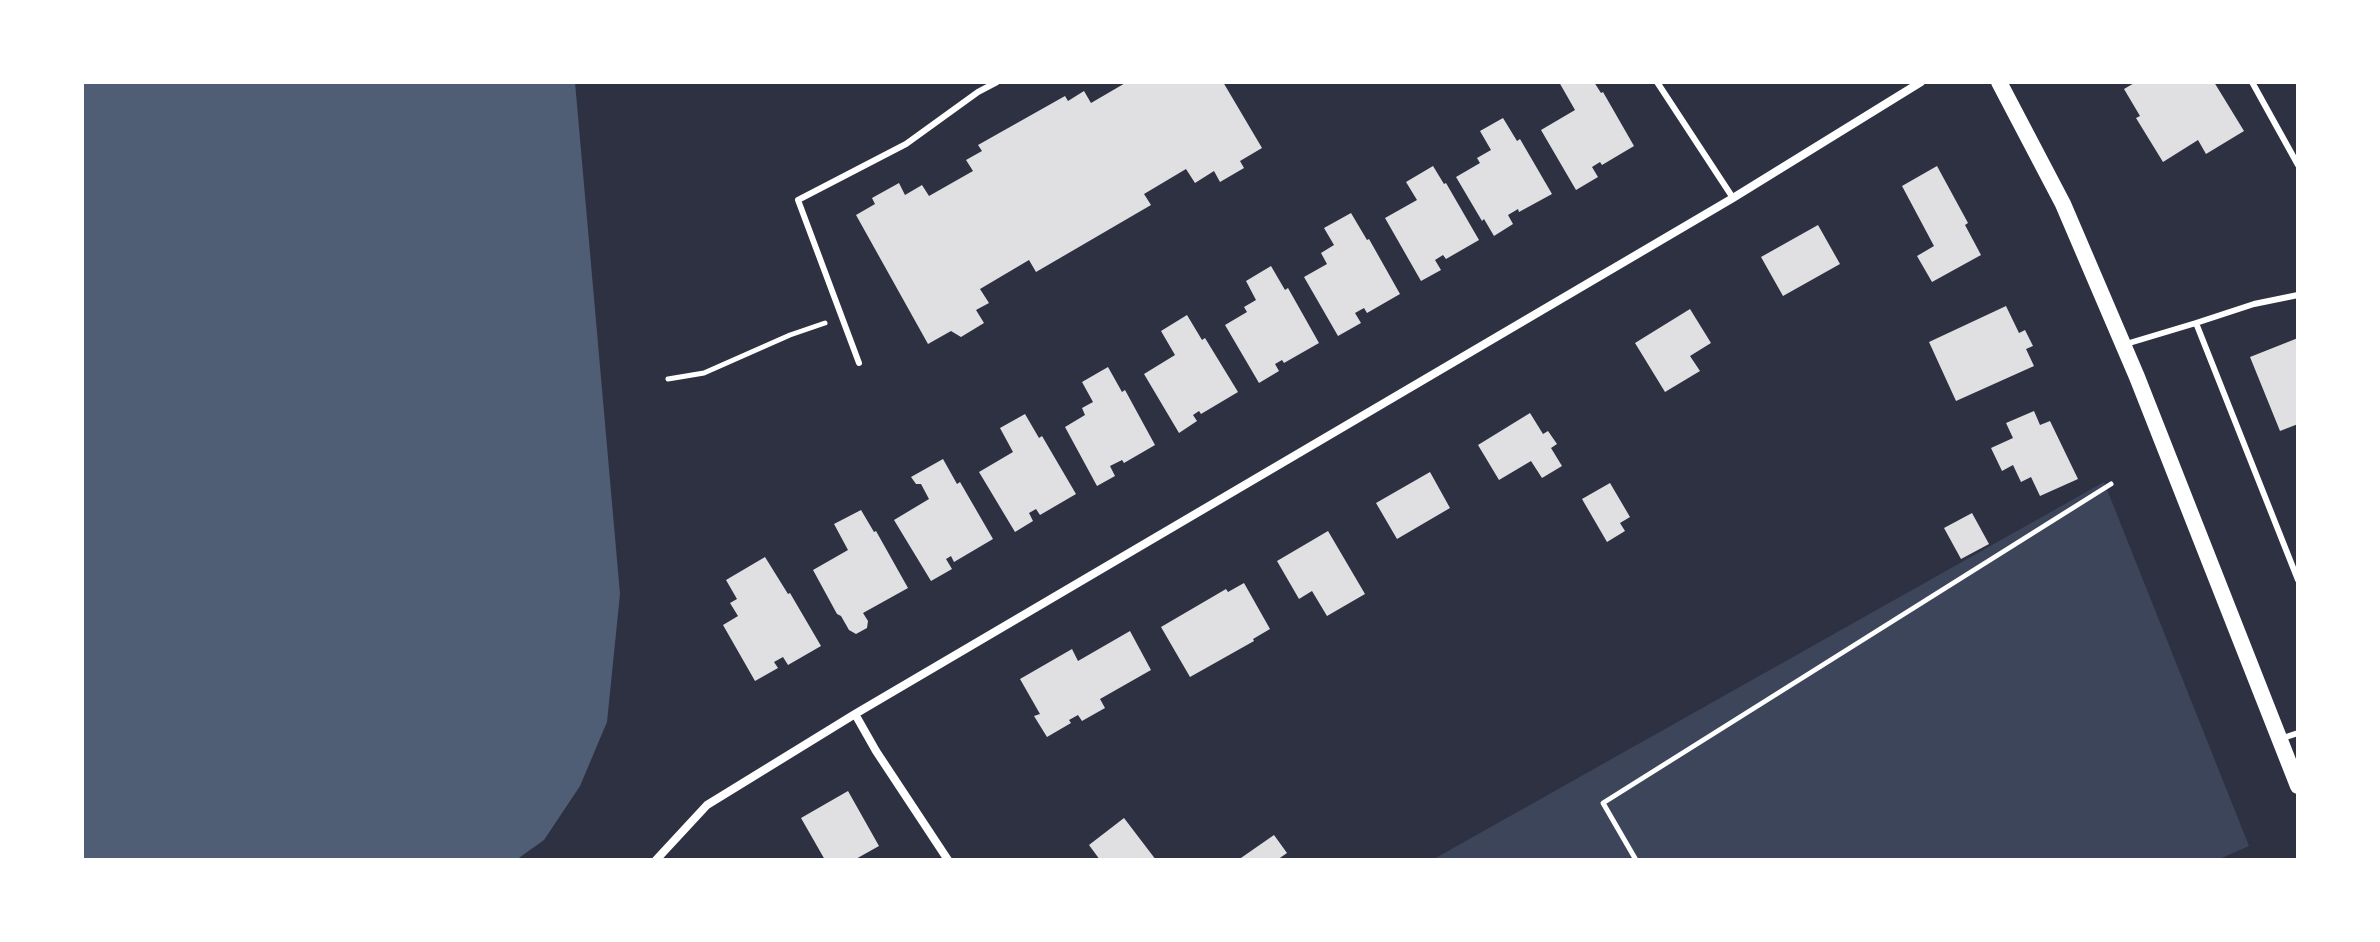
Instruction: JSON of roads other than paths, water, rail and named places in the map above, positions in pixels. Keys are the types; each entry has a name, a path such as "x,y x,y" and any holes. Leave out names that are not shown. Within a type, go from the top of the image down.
{"main road":[{"path":"1999,82 2063,204 2123,345 2298,786"}],"street":[{"path":"656,860 707,805 855,714 1733,198 1921,82"},
{"path":"855,714 948,860"}],"lane":[{"path":"974,82 978,92"},
{"path":"859,363 798,200 906,144 978,92 997,82"},
{"path":"1657,82 1733,198"},
{"path":"2252,82 2298,165"},
{"path":"2123,345 2254,304 2298,295"},
{"path":"2196,323 2298,580"},
{"path":"2279,739 2298,733"}]}
